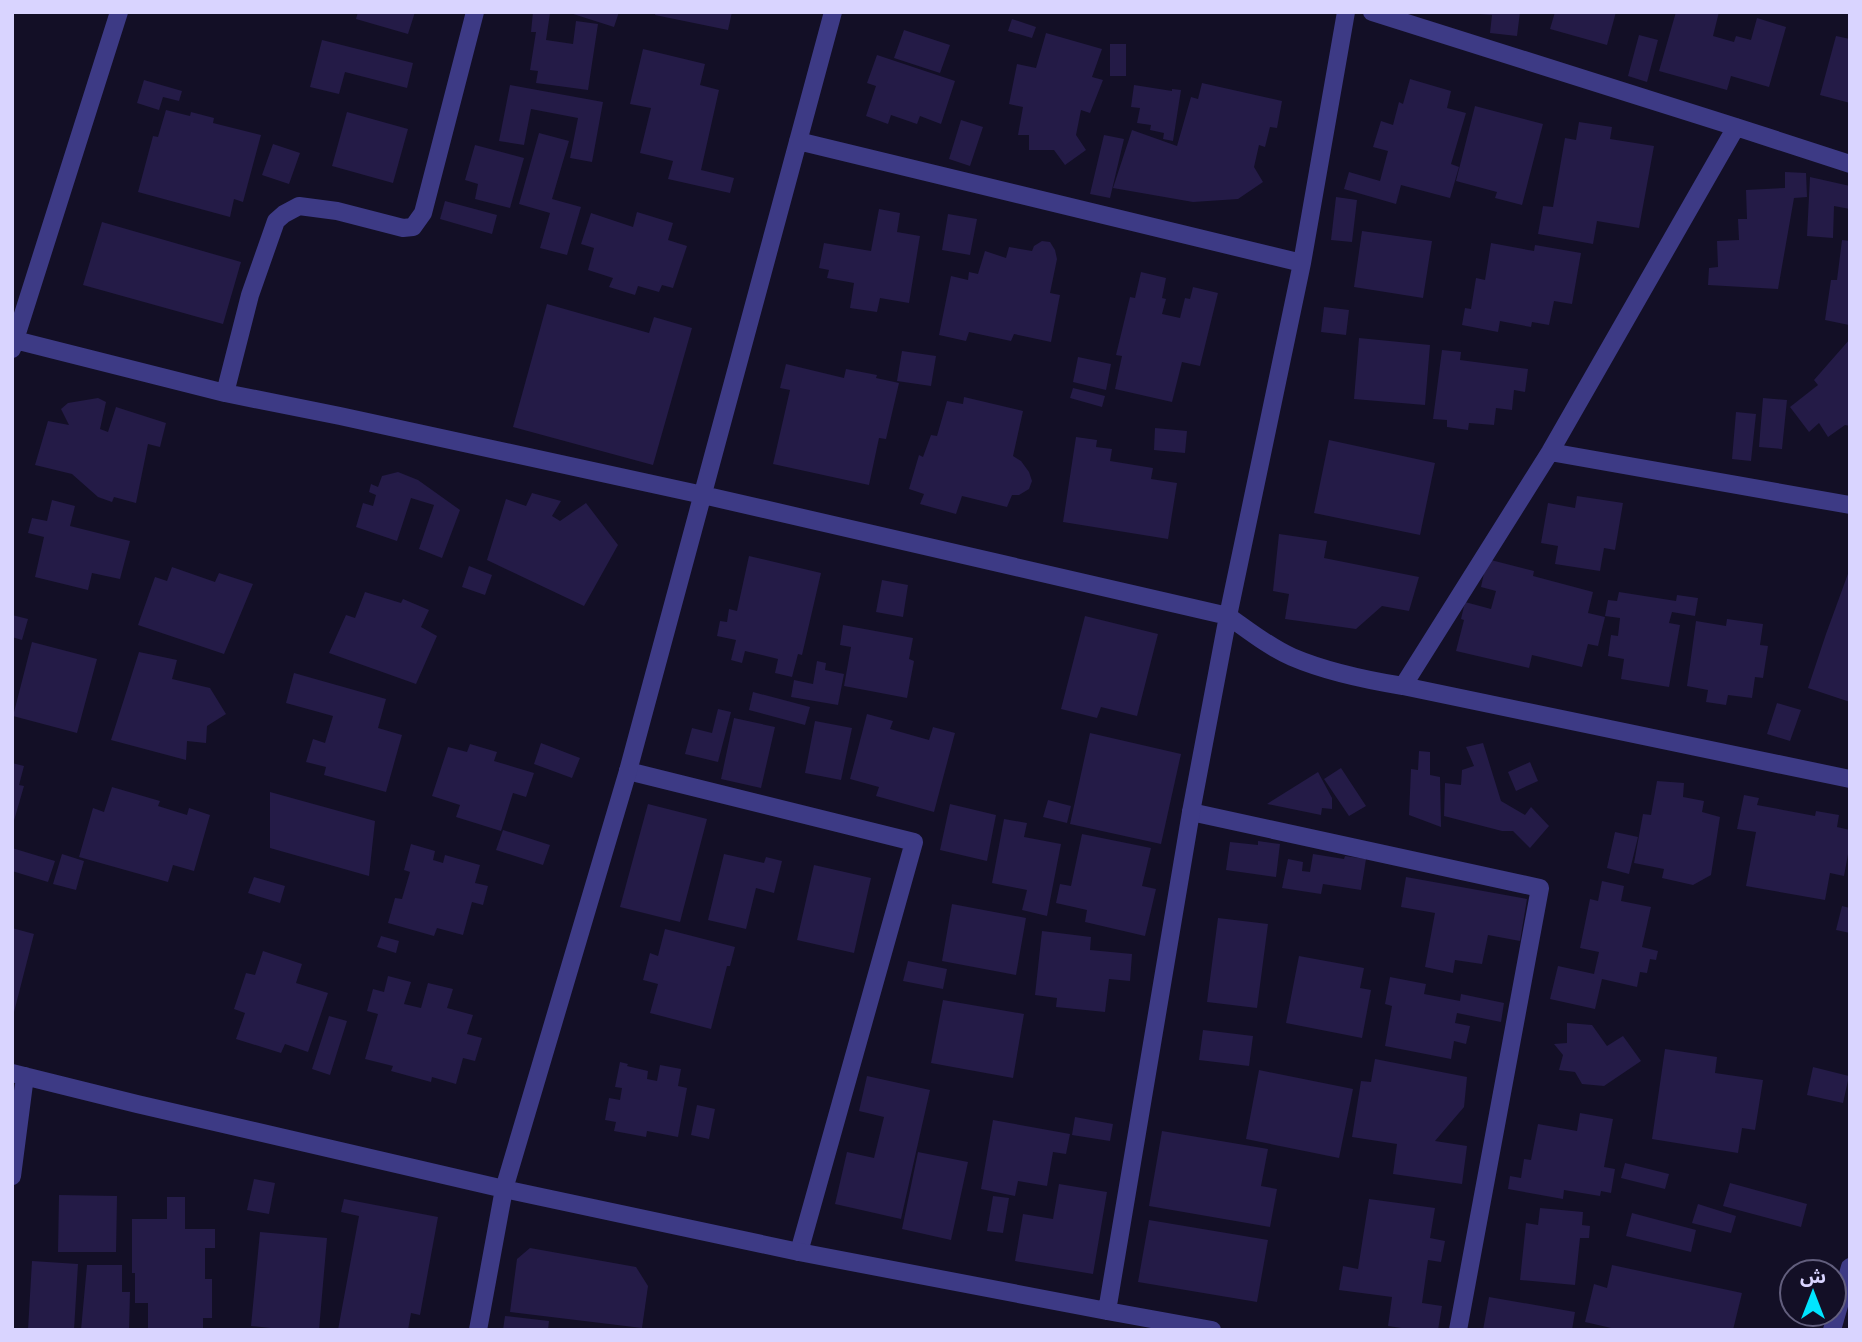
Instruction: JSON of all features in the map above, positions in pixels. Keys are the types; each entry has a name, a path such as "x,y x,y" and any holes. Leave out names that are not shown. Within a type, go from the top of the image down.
{"street":[{"path":"119,12 14,344 225,393 703,495 1228,616 1267,644 1292,657 1360,679 1850,779"},
{"path":"225,393 250,295 276,222 284,214 299,206 337,211 403,228 413,227 423,213 474,12"},
{"path":"478,1330 504,1189 628,771 833,12"},
{"path":"1107,1311 1191,812 1228,616 1302,264 1346,12"},
{"path":"1372,12 1850,164"},
{"path":"1403,686 1550,452 1736,127"},
{"path":"798,141 1302,264"},
{"path":"1550,452 1850,505"},
{"path":"628,771 914,842 799,1252"},
{"path":"1191,812 1540,888 1458,1330"},
{"path":"12,1177 19,1074 504,1189 799,1252 1212,1330"},
{"path":"1832,1330 1850,1267"}],"building":[{"path":"358,12 415,12 408,34 356,19"},
{"path":"533,12 550,13 546,40 573,44 576,21 598,24 588,90 536,83 538,71 530,70 536,32 531,32"},
{"path":"567,12 619,12 614,27"},
{"path":"656,12 732,12 728,30 655,15"},
{"path":"1480,12 1520,12 1517,36 1490,33 1492,15"},
{"path":"1555,12 1616,12 1607,45 1550,29"},
{"path":"1676,12 1719,12 1713,36 1734,42 1736,36 1751,40 1757,18 1786,27 1769,87 1731,76 1727,90 1659,71"},
{"path":"1012,19 1036,27 1032,38 1008,31"},
{"path":"904,30 950,45 940,73 894,58"},
{"path":"1046,33 1102,49 1092,77 1103,80 1090,113 1081,110 1076,135 1086,150 1065,165 1054,150 1029,150 1029,135 1018,135 1023,107 1009,104 1017,64 1036,68"},
{"path":"1639,35 1658,40 1647,82 1628,76"},
{"path":"1836,36 1850,39 1850,103 1820,95"},
{"path":"322,40 413,63 407,88 345,72 339,94 310,87"},
{"path":"1110,44 1126,44 1126,76 1110,76"},
{"path":"643,49 705,64 700,85 719,90 701,170 734,178 730,193 668,179 673,161 640,153 651,108 630,104"},
{"path":"877,55 955,81 941,124 920,116 917,124 891,115 888,124 866,116 876,86 867,83"},
{"path":"1410,79 1451,91 1447,108 1466,113 1451,164 1459,167 1450,198 1401,185 1396,204 1344,189 1349,172 1380,181 1388,151 1373,147 1381,121 1393,125 1399,102 1403,104"},
{"path":"144,80 182,91 179,101 163,97 159,110 137,103"},
{"path":"1202,83 1282,101 1277,128 1270,127 1265,147 1259,145 1254,167 1263,182 1238,199 1193,202 1113,188 1132,130 1177,146 1191,97 1198,99"},
{"path":"510,85 603,102 592,162 570,158 578,118 531,109 524,145 499,141"},
{"path":"1134,85 1181,90 1173,141 1163,139 1164,133 1150,130 1151,125 1137,123 1140,108 1131,107"},
{"path":"1475,106 1543,124 1522,205 1495,198 1497,192 1456,181"},
{"path":"166,110 190,116 191,112 214,118 213,123 261,135 243,202 234,199 230,217 138,192 153,136 158,137"},
{"path":"347,112 408,129 393,183 332,166"},
{"path":"961,120 983,127 970,166 949,159"},
{"path":"1579,122 1612,127 1610,139 1654,146 1639,228 1597,221 1593,244 1538,234 1543,206 1553,207 1565,138 1576,140"},
{"path":"539,133 569,141 552,199 581,207 567,255 540,248 550,213 519,204"},
{"path":"1104,135 1124,139 1110,198 1090,194"},
{"path":"273,144 300,153 289,184 262,175"},
{"path":"475,145 524,158 510,208 475,199 478,184 465,180"},
{"path":"1785,172 1806,173 1807,197 1794,198 1778,289 1708,285 1709,268 1718,267 1717,241 1739,240 1738,219 1747,219 1746,190 1785,188"},
{"path":"1810,177 1850,186 1850,209 1834,206 1833,238 1807,236"},
{"path":"1336,197 1357,200 1352,242 1331,240"},
{"path":"445,201 497,215 492,234 440,219"},
{"path":"879,209 900,213 897,232 920,236 909,303 880,298 877,312 850,308 854,283 827,278 829,270 819,268 824,243 871,251"},
{"path":"637,212 673,223 668,240 687,246 673,288 662,285 659,292 638,286 635,295 609,287 613,278 588,270 594,248 581,244 591,213 633,227"},
{"path":"948,214 977,219 970,255 942,250"},
{"path":"102,222 241,262 223,324 83,285"},
{"path":"1362,231 1432,241 1423,298 1354,287"},
{"path":"1842,240 1850,241 1849,325 1825,320 1831,280 1837,280"},
{"path":"1042,241 1050,242 1057,259 1050,293 1060,295 1051,342 1014,334 1011,341 969,332 966,341 939,335 951,276 968,280 969,272 978,274 985,251 1006,258 1009,247 1032,251 1034,246"},
{"path":"1491,243 1534,251 1535,245 1581,253 1572,304 1554,301 1549,325 1532,322 1531,327 1500,321 1498,332 1462,325 1465,308 1471,309 1476,278 1485,280"},
{"path":"1141,272 1166,278 1162,298 1166,299 1162,314 1180,318 1185,298 1190,299 1193,287 1218,293 1200,366 1182,362 1172,402 1115,389 1122,356 1116,355 1130,297 1135,298"},
{"path":"547,304 649,333 654,317 692,328 653,465 513,427"},
{"path":"1324,307 1349,310 1346,335 1321,332"},
{"path":"1359,338 1430,345 1425,405 1354,399"},
{"path":"1850,339 1850,426 1845,425 1828,437 1819,423 1809,432 1790,407 1818,385 1814,380"},
{"path":"1442,350 1461,352 1460,360 1528,369 1525,392 1514,390 1512,410 1496,408 1494,425 1469,423 1468,430 1447,427 1447,420 1433,419"},
{"path":"902,351 936,356 931,386 897,381"},
{"path":"1078,357 1111,364 1106,390 1073,382"},
{"path":"786,364 844,378 846,369 877,375 876,378 899,383 886,439 879,438 869,485 773,464 790,390 780,388"},
{"path":"1073,388 1105,396 1102,407 1070,398"},
{"path":"964,397 1023,411 1013,456 1021,461 1032,481 1029,489 1019,495 1012,495 1007,507 962,496 956,514 920,504 924,494 909,489 919,455 923,457 931,435 937,436 947,401 963,404"},
{"path":"98,398 106,402 100,429 108,432 116,407 166,423 160,447 148,444 136,503 114,497 112,502 98,497 72,474 35,465 48,421 69,425 61,409 68,403"},
{"path":"1763,398 1787,400 1782,449 1759,447"},
{"path":"1736,412 1756,414 1751,461 1732,459"},
{"path":"1155,428 1187,431 1185,453 1154,450"},
{"path":"1076,437 1097,440 1096,447 1112,449 1110,461 1153,468 1151,479 1177,483 1168,539 1063,522"},
{"path":"1329,440 1435,463 1420,535 1314,513"},
{"path":"398,472 418,480 460,510 442,558 419,549 434,505 411,498 397,541 356,527 363,503 373,506 376,495 369,492 371,484 378,487 382,476"},
{"path":"532,493 561,501 552,516 560,521 586,503 618,545 584,606 487,560 506,499 526,506"},
{"path":"1577,496 1623,503 1615,550 1604,548 1600,571 1555,564 1558,546 1541,543 1548,503 1575,508"},
{"path":"52,500 75,506 70,526 130,541 120,579 92,573 88,590 35,577 44,537 28,533 32,518 47,521"},
{"path":"1279,534 1327,541 1324,558 1419,577 1409,611 1382,606 1356,629 1285,619 1289,594 1273,591"},
{"path":"749,556 821,573 802,655 798,654 792,677 775,673 778,659 745,651 742,663 731,660 736,640 717,636 720,621 727,622 729,609 737,611"},
{"path":"1487,559 1534,571 1533,576 1593,592 1588,613 1605,617 1598,646 1588,644 1582,667 1532,655 1529,668 1456,651 1464,620 1461,619 1465,602 1491,609 1496,591 1481,587"},
{"path":"469,566 492,575 485,595 462,587"},
{"path":"172,567 215,582 219,573 253,584 224,654 138,625 155,577 167,581"},
{"path":"1850,571 1850,702 1808,688"},
{"path":"882,580 908,585 903,617 876,612"},
{"path":"365,592 401,603 403,599 429,610 421,627 437,636 416,684 329,653 346,615 355,618"},
{"path":"1619,592 1676,601 1677,595 1698,598 1695,616 1672,612 1669,623 1680,625 1669,687 1621,679 1624,659 1608,656 1611,635 1618,636 1620,618 1605,616 1608,600 1617,601"},
{"path":"12,615 28,619 22,640 12,637"},
{"path":"1085,616 1158,634 1137,716 1101,707 1097,718 1061,709"},
{"path":"1727,619 1763,624 1760,645 1768,646 1763,678 1755,677 1752,698 1728,695 1726,705 1706,702 1708,690 1687,686 1696,621 1726,626"},
{"path":"843,625 913,638 909,659 914,661 907,698 844,686 851,647 840,645"},
{"path":"32,642 97,659 77,733 13,716"},
{"path":"139,652 177,660 172,679 210,688 226,714 207,726 206,743 187,741 186,760 111,740"},
{"path":"817,661 826,663 825,670 844,674 838,705 791,697 794,680 813,684"},
{"path":"294,673 386,699 378,728 402,735 386,792 324,775 326,767 306,762 313,739 325,743 333,716 286,703"},
{"path":"753,692 810,707 805,725 749,710"},
{"path":"1777,703 1801,710 1790,741 1767,734"},
{"path":"718,709 731,712 718,762 685,754 692,728 712,733"},
{"path":"867,714 893,721 890,729 929,740 933,727 955,733 934,812 876,796 879,787 850,779"},
{"path":"734,718 775,727 761,788 721,779"},
{"path":"815,721 852,728 841,780 805,773"},
{"path":"1090,733 1181,754 1161,844 1070,824"},
{"path":"541,743 580,758 572,778 534,764"},
{"path":"1483,743 1501,801 1525,815 1531,807 1549,826 1530,848 1513,831 1502,831 1444,816 1445,783 1461,785 1462,770 1474,766 1466,747"},
{"path":"470,744 497,752 494,761 534,773 526,797 513,793 501,831 456,817 460,805 432,796 448,747 467,752"},
{"path":"1419,751 1430,752 1430,775 1440,777 1441,827 1409,815 1411,769 1418,770"},
{"path":"1530,762 1538,781 1516,791 1508,772"},
{"path":"12,763 24,766 19,785 24,786 13,824"},
{"path":"1341,768 1366,806 1349,816 1324,779"},
{"path":"1318,772 1332,798 1332,809 1322,808 1321,815 1267,804"},
{"path":"1657,781 1684,783 1683,797 1704,801 1702,812 1720,817 1711,875 1693,885 1662,878 1664,869 1634,863 1643,814 1651,815"},
{"path":"112,787 160,801 158,806 187,815 189,808 210,815 194,871 173,865 168,882 79,857 93,808 104,812"},
{"path":"270,792 375,821 369,876 270,848"},
{"path":"1744,795 1759,798 1757,805 1815,816 1816,811 1839,815 1837,827 1850,830 1850,843 1844,876 1830,873 1825,900 1746,886 1756,832 1737,829"},
{"path":"1048,800 1071,806 1067,823 1043,817"},
{"path":"648,804 707,819 680,922 620,907"},
{"path":"950,804 996,815 987,861 940,850"},
{"path":"1004,819 1027,823 1024,837 1061,844 1047,916 1022,910 1027,890 992,883"},
{"path":"503,830 550,845 543,865 496,850"},
{"path":"1615,832 1638,837 1629,874 1607,868"},
{"path":"1082,834 1151,848 1142,886 1156,889 1145,936 1085,922 1087,910 1056,903 1060,884 1071,886"},
{"path":"1258,841 1280,844 1276,877 1226,870 1230,842 1258,845"},
{"path":"411,844 435,851 433,860 443,863 445,855 480,865 475,883 488,886 483,905 472,902 463,935 437,928 434,936 388,923 395,898 402,899 410,872 404,870"},
{"path":"12,848 55,861 48,882 12,871"},
{"path":"62,854 84,861 76,890 53,884"},
{"path":"724,854 764,863 766,857 782,861 774,893 756,888 746,929 708,920"},
{"path":"1313,854 1366,859 1361,890 1323,884 1321,894 1282,888 1288,859 1303,862 1302,871 1310,872"},
{"path":"814,865 871,878 854,953 797,940"},
{"path":"254,877 285,886 280,903 248,893"},
{"path":"1406,877 1527,899 1520,941 1488,935 1482,964 1455,960 1453,973 1425,967 1435,913 1401,907"},
{"path":"1602,881 1624,886 1621,901 1651,907 1642,947 1658,951 1656,960 1650,959 1647,973 1640,972 1637,987 1602,979 1595,1009 1550,999 1558,966 1594,974 1599,952 1580,948 1590,899 1598,901"},
{"path":"952,904 1026,918 1016,975 942,961"},
{"path":"1842,906 1850,908 1850,933 1836,930"},
{"path":"1218,918 1268,924 1257,1008 1207,1002"},
{"path":"12,928 34,934 13,1016 12,1016"},
{"path":"665,929 735,947 730,966 727,966 711,1029 650,1013 658,984 643,980 650,953 658,956"},
{"path":"1042,931 1091,937 1090,950 1132,954 1130,981 1109,979 1105,1012 1056,1007 1057,998 1035,995"},
{"path":"381,936 399,941 396,953 377,947"},
{"path":"263,951 302,964 296,983 328,993 308,1052 285,1044 281,1053 236,1039 245,1013 234,1009 246,973 255,975"},
{"path":"1299,956 1364,968 1360,988 1371,990 1362,1038 1286,1023"},
{"path":"908,961 947,969 943,989 903,981"},
{"path":"388,976 411,982 404,1004 421,1008 428,983 453,989 447,1008 473,1015 467,1034 482,1038 475,1061 463,1058 456,1084 432,1077 431,1082 391,1071 393,1066 365,1059 378,1014 367,1011 373,989 384,992"},
{"path":"1390,977 1426,984 1424,994 1460,1001 1461,994 1504,1003 1501,1022 1457,1013 1455,1023 1470,1026 1466,1044 1454,1041 1451,1059 1385,1046 1392,1006 1385,1004"},
{"path":"943,1000 1024,1014 1013,1078 931,1063"},
{"path":"329,1016 347,1021 330,1075 312,1069"},
{"path":"1567,1023 1592,1025 1607,1046 1623,1036 1641,1061 1604,1086 1582,1084 1575,1072 1559,1070 1563,1055 1554,1044 1567,1043"},
{"path":"1203,1030 1253,1036 1249,1066 1199,1060"},
{"path":"1665,1049 1717,1057 1715,1073 1763,1080 1755,1130 1742,1128 1738,1153 1652,1139"},
{"path":"1375,1059 1467,1077 1464,1107 1435,1141 1467,1146 1462,1184 1393,1174 1397,1144 1352,1137 1361,1081 1371,1082"},
{"path":"620,1062 648,1071 647,1079 657,1081 660,1065 681,1069 678,1086 687,1088 678,1137 647,1131 646,1137 614,1131 616,1122 605,1120 609,1098 620,1100 622,1088 615,1087"},
{"path":"1813,1067 1849,1076 1843,1103 1807,1095"},
{"path":"1259,1070 1353,1089 1339,1158 1246,1139"},
{"path":"867,1076 930,1090 901,1219 835,1204 847,1152 874,1158 884,1117 859,1111"},
{"path":"697,1105 715,1109 709,1139 691,1135"},
{"path":"1580,1113 1613,1119 1604,1167 1615,1169 1611,1193 1601,1191 1600,1196 1564,1190 1563,1199 1508,1189 1510,1176 1521,1178 1524,1159 1531,1160 1538,1124 1577,1131"},
{"path":"1075,1117 1113,1124 1110,1141 1072,1135"},
{"path":"993,1120 1070,1134 1066,1154 1053,1152 1047,1186 1018,1181 1015,1196 981,1189"},
{"path":"1162,1131 1268,1149 1261,1186 1277,1189 1270,1227 1149,1206"},
{"path":"918,1152 968,1162 951,1240 902,1229"},
{"path":"1625,1163 1669,1174 1665,1189 1621,1178"},
{"path":"254,1179 275,1183 269,1214 247,1210"},
{"path":"1730,1183 1807,1204 1801,1227 1723,1206"},
{"path":"1059,1184 1107,1192 1093,1274 1015,1261 1023,1214 1053,1219"},
{"path":"59,1195 117,1196 116,1252 58,1252"},
{"path":"993,1196 1009,1198 1003,1233 987,1231"},
{"path":"167,1197 185,1197 185,1229 215,1229 215,1248 205,1248 205,1279 212,1279 212,1318 203,1318 203,1330 148,1330 148,1303 135,1303 132,1219 167,1219"},
{"path":"344,1199 438,1217 420,1315 411,1313 408,1330 338,1330 359,1216 341,1212"},
{"path":"1369,1199 1435,1208 1430,1238 1445,1241 1441,1262 1428,1260 1422,1303 1442,1306 1438,1330 1388,1326 1392,1297 1339,1290 1343,1266 1358,1269"},
{"path":"1698,1204 1736,1216 1731,1233 1692,1223"},
{"path":"1540,1208 1583,1212 1582,1225 1590,1226 1589,1238 1580,1238 1575,1285 1520,1280 1526,1223 1538,1225"},
{"path":"1632,1213 1696,1230 1691,1252 1626,1236"},
{"path":"1149,1220 1268,1240 1257,1302 1138,1282"},
{"path":"260,1232 327,1238 319,1330 251,1326"},
{"path":"530,1248 636,1267 648,1286 642,1328 510,1312 517,1259"},
{"path":"32,1261 78,1264 74,1330 28,1330"},
{"path":"87,1265 122,1265 122,1292 130,1292 129,1330 81,1330"},
{"path":"1612,1265 1742,1293 1733,1330 1620,1330 1585,1322 1594,1284 1607,1288"},
{"path":"1489,1297 1575,1312 1572,1330 1483,1330"},
{"path":"505,1316 549,1321 548,1330 503,1330"}]}
